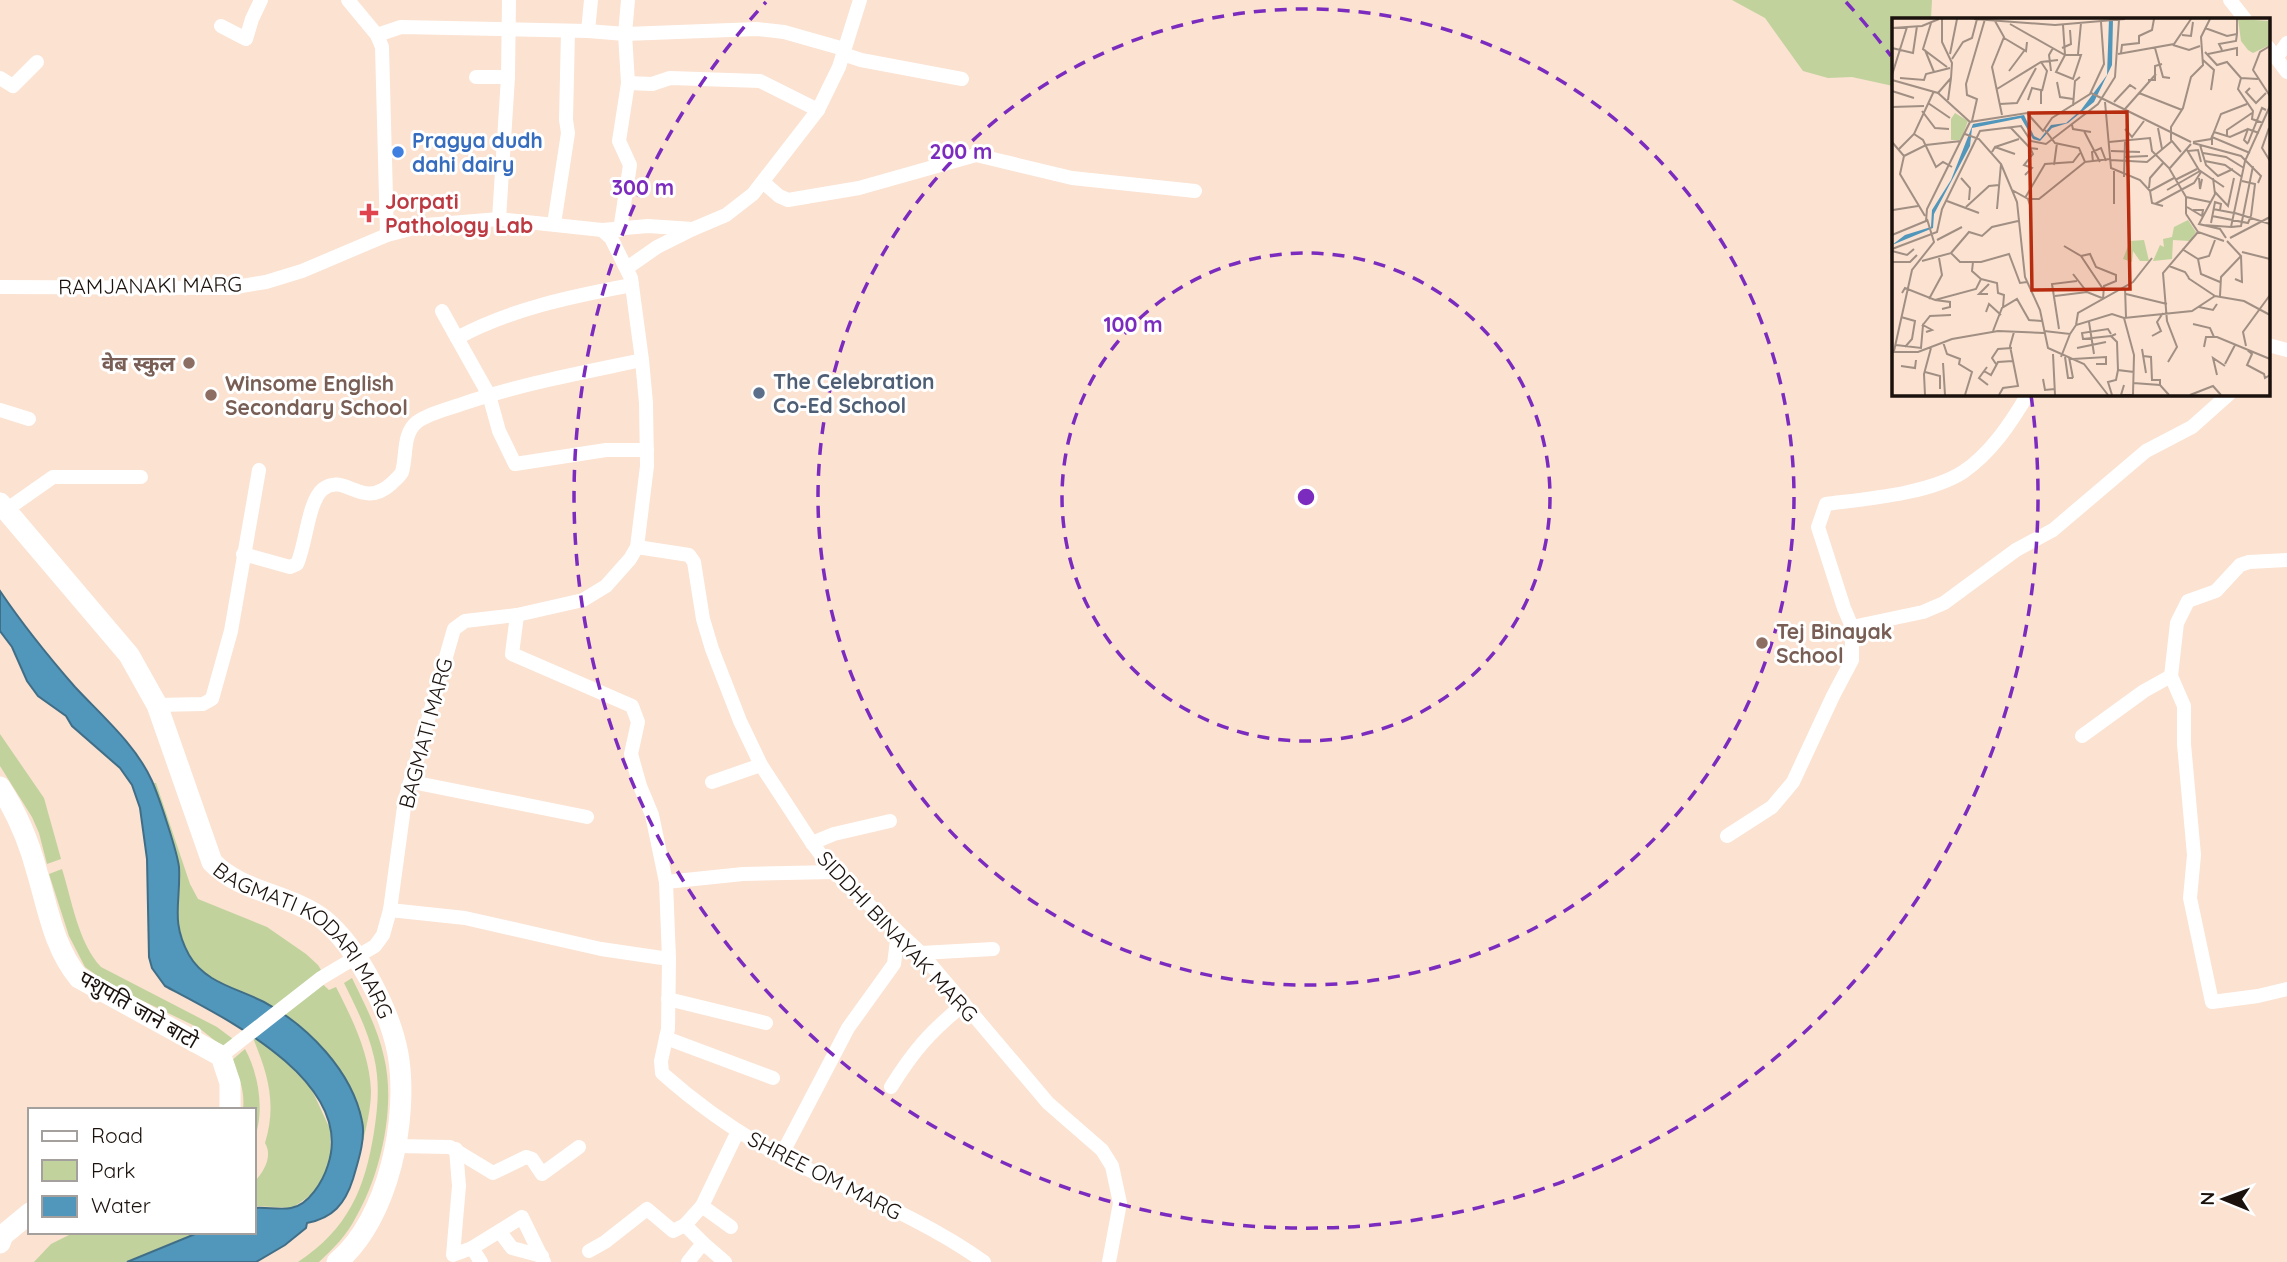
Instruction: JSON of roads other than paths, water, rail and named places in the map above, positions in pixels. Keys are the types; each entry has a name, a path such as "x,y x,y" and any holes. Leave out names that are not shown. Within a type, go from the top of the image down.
{"main road":[{"name":"BAGMATI KODARI MARG","path":"3,507 129,655 157,705 212,862 232,878 311,911 341,937 357,958 384,1010 398,1054 400,1079 395,1146 385,1184 370,1218 359,1238 338,1262"},
{"name":"पशुपति जाने बाटो","path":"0,787 17,816 30,847 53,930 68,965 79,978 221,1056 230,1083 230,1108"},
{"path":"0,1243 3,1236 28,1215"}],"street":[{"path":"221,26 246,40 261,0"},
{"path":"348,0 377,35 382,47 387,235"},
{"path":"499,219 508,77 509,0"},
{"path":"588,31 591,0"},
{"path":"620,230 630,165 619,141 628,82 625,34 628,0"},
{"path":"627,268 657,247 740,206 763,182 818,110 831,86 860,0"},
{"path":"2231,0 2244,18"},
{"path":"377,35 401,27 625,34 757,29 784,32 861,60 962,79"},
{"path":"554,225 568,133 568,31"},
{"path":"2287,43 2272,52 2287,72"},
{"path":"0,78 13,86 37,62"},
{"path":"477,77 508,77"},
{"path":"628,82 652,84 670,78 760,81 818,110"},
{"path":"763,182 788,200 859,188 976,155 1072,178 1195,191"},
{"name":"RAMJANAKI MARG","path":"0,287 229,288 266,282 302,271 387,235 426,225 499,219 602,230 660,226 693,229"},
{"path":"602,230 611,238 627,268 632,285 642,360 647,450 637,547"},
{"path":"457,338 484,323 586,293 632,285"},
{"path":"442,311 489,395 499,431 515,464 606,450 647,450"},
{"path":"243,554 290,567 297,564 317,496 325,487 338,484 372,495 388,486 401,473 404,447 416,423 440,411 511,388 642,360"},
{"path":"1727,836 1772,807 1793,782 1852,660 1852,626 1818,527 1826,504 1896,494 1937,483 1962,472 2002,436 2027,396"},
{"path":"1852,626 1923,612 1944,603 2017,550 2053,530 2146,451 2192,427 2227,396"},
{"path":"0,410 29,419"},
{"path":"157,705 203,704 212,699 231,631 259,470"},
{"path":"3,507 53,477 141,477"},
{"name":"BAGMATI MARG","path":"221,1056 321,978 375,946 383,935 390,910 405,800 454,629 464,621 517,615 583,600 606,586 637,547"},
{"name":"SIDDHI BINAYAK MARG","path":"637,547 689,555 694,562 703,619 740,721 761,765 811,843 834,872 920,953 1048,1104 1102,1150 1112,1167 1120,1203 1109,1262"},
{"path":"2287,560 2240,565 2216,591 2189,601 2177,623 2171,676 2185,706 2184,744 2193,855 2190,898 2212,1002 2287,989"},
{"name":"SHREE OM MARG","path":"517,615 512,654 632,706 636,712 638,722 631,754 652,815 666,882 669,959 666,1038 661,1061 663,1073 738,1131 781,1156 951,1238 984,1262"},
{"path":"2082,736 2144,691 2171,676"},
{"path":"712,782 761,765"},
{"path":"412,782 587,817"},
{"path":"811,843 834,834 890,821"},
{"path":"666,882 743,874 834,872"},
{"path":"390,910 465,918 601,949 669,959"},
{"path":"781,1156 848,1028 894,964 898,933"},
{"path":"920,953 993,949"},
{"path":"668,999 766,1023"},
{"path":"891,1087 914,1050 964,1004"},
{"path":"666,1038 773,1079"},
{"path":"589,1251 647,1209 673,1231 685,1226 702,1206 738,1131"},
{"path":"395,1146 450,1147 493,1173 526,1157 532,1159 542,1174 579,1147"},
{"path":"452,1259 459,1186 456,1149"},
{"path":"702,1206 731,1227"},
{"path":"452,1259 522,1217 543,1259"},
{"path":"685,1226 725,1262"},
{"path":"500,1232 512,1248 543,1259"},
{"path":"688,1262 703,1243"},
{"path":"472,1248 481,1262"}],"water":[{"path":"0,591 45,652 128,743 145,768 159,799 178,859 178,921 189,955 204,972 222,984 264,1002 312,1037 338,1068 357,1103 363,1128 362,1142 353,1179 342,1203 324,1218 307,1223 306,1228 285,1245 256,1262 127,1262 195,1234 256,1234 256,1208 287,1209 304,1202 319,1185 328,1165 331,1134 322,1106 304,1080 279,1056 219,1015 165,986 152,968 149,957 147,859 140,808 132,785 120,768 72,726 66,716 38,696 27,681 12,647 0,631"}],"place":[{"name":"Pragya dudh dahi dairy","path":"398,152"},
{"name":"Jorpati Pathology Lab","path":"369,213"},
{"name":"वेब स्कुल","path":"189,363"},
{"name":"The Celebration Co-Ed School","path":"759,393"},
{"name":"Winsome English Secondary School","path":"211,395"},
{"name":"Tej Binayak School","path":"1762,643"}]}
